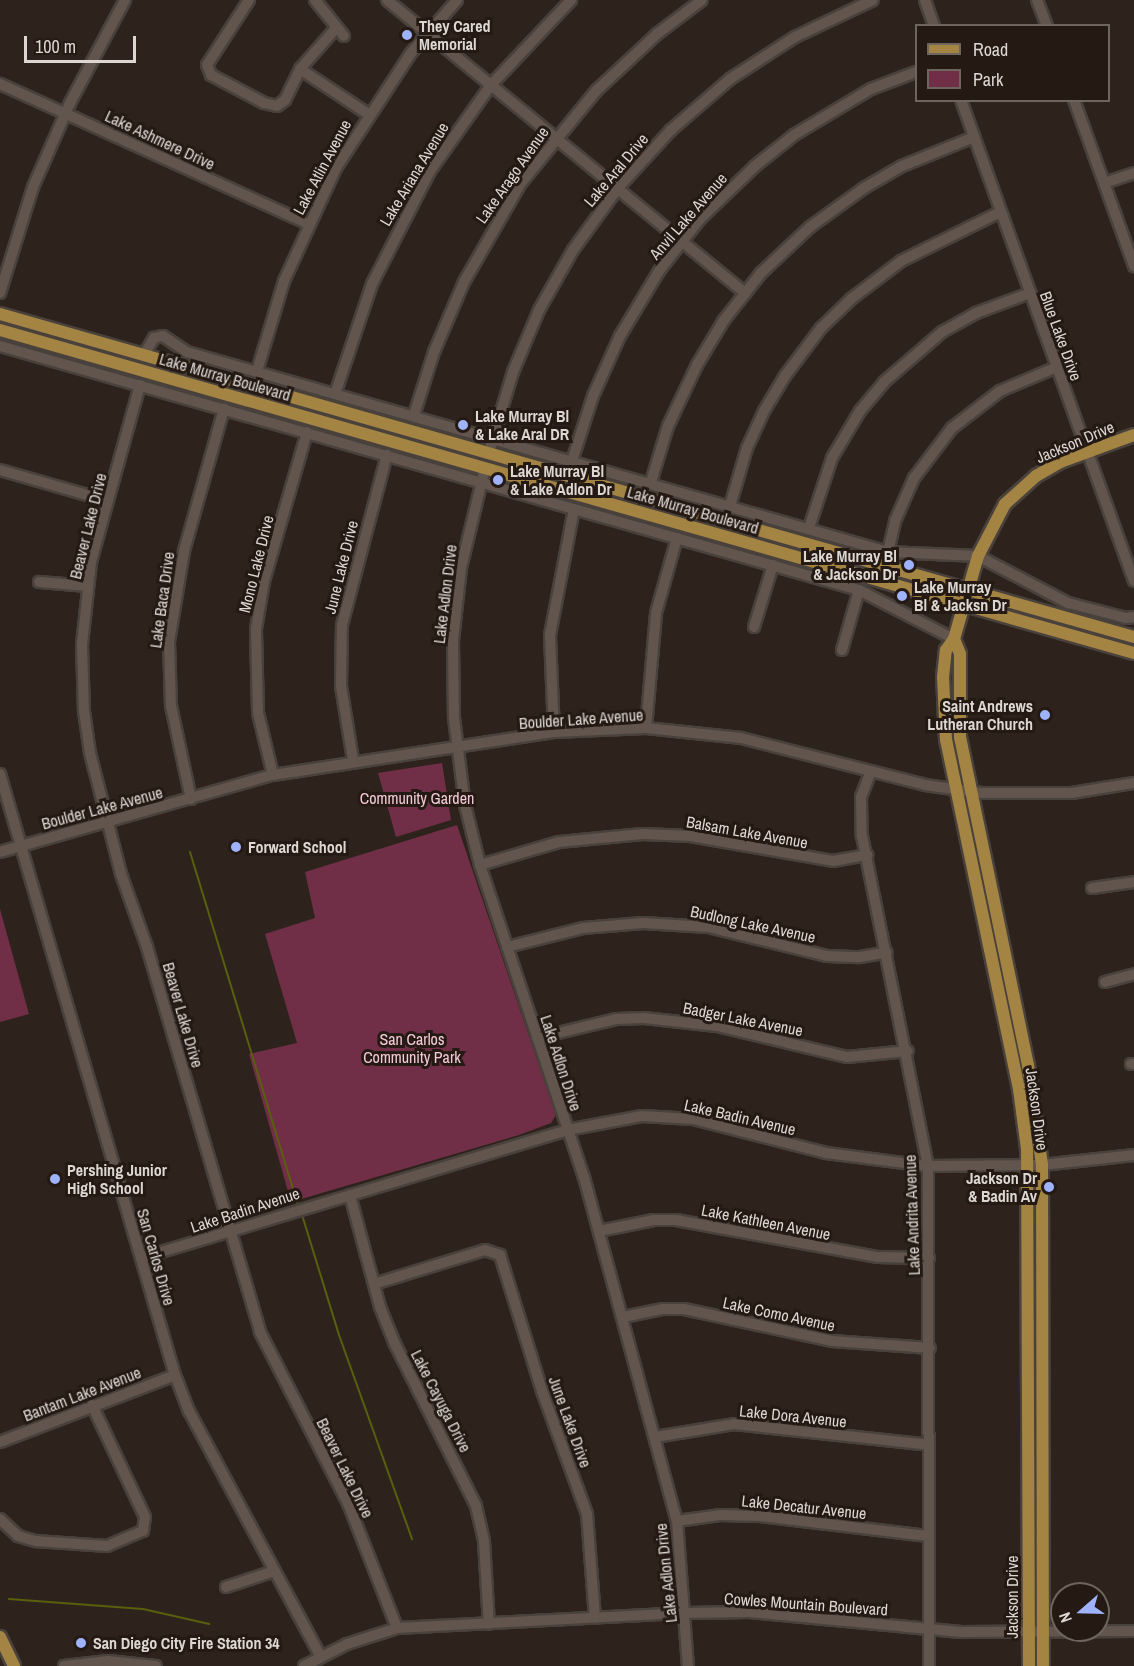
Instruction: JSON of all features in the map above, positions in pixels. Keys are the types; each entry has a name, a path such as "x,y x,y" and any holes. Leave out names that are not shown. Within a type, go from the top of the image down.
{"main road":[{"name":"Lake Murray Boulevard","path":"0,314 1134,637"},
{"name":"Lake Murray Boulevard","path":"0,330 1134,653"},
{"name":"Jackson Drive","path":"1029,1666 1028,1166 1016,1078 955,789 943,700 946,650 954,639 978,556 995,518 1018,491 1047,469 1134,435"},
{"path":"463,462 489,452"},
{"path":"485,468 513,459"},
{"name":"Jackson Drive","path":"954,639 960,654 957,712 970,791 1028,1065 1042,1165 1043,1666"},
{"path":"0,1637 14,1666"}],"street":[{"path":"0,293 33,187 65,113 125,0"},
{"path":"249,0 207,65 211,75 277,106 285,100 300,69 340,32 315,0"},
{"path":"387,0 745,293"},
{"name":"Lake Atlin Avenue","path":"256,371 284,281 308,224 368,114 427,34 457,0"},
{"name":"Lake Ariana Avenue","path":"335,394 361,311 396,231 430,171 491,85 571,0"},
{"name":"Lake Arago Avenue","path":"414,415 434,352 477,256 510,200 555,137 632,56 702,0"},
{"name":"Lake Aral Drive","path":"489,452 513,372 539,310 573,250 618,188 670,130 730,80 795,37 873,0"},
{"path":"925,0 933,24"},
{"path":"1037,0 1046,24"},
{"path":"300,69 368,114"},
{"name":"Anvil Lake Avenue","path":"572,461 589,406 616,344 654,279 682,241 732,187 785,142 859,95 915,72"},
{"name":"Lake Ashmere Drive","path":"0,84 308,224"},
{"name":"Blue Lake Drive","path":"962,102 1134,581"},
{"path":"1075,102 1134,266"},
{"path":"651,482 686,385 745,293 793,242 845,200 902,166 974,136"},
{"path":"1104,183 1134,173"},
{"path":"730,506 744,457 764,411 790,368 821,328 859,292 901,261 1000,212"},
{"path":"809,528 832,458 860,411 884,382 942,332 976,313 1030,293"},
{"name":"Lake Murray Boulevard","path":"144,355 154,338 163,336 187,352 651,482 888,552 978,556 1068,603 1126,618 1134,617"},
{"name":"Lake Murray Boulevard","path":"0,346 859,590 954,639"},
{"path":"888,552 898,514 914,478 951,428 1000,391 1057,367"},
{"name":"Beaver Lake Drive","path":"140,385 108,501 88,586 82,640 84,711 107,823 260,1332 348,1503 397,1628"},
{"name":"Lake Baca Drive","path":"191,799 171,706 169,642 184,551 224,409"},
{"name":"Mono Lake Drive","path":"273,775 257,704 256,629 264,582 307,432"},
{"name":"June Lake Drive","path":"353,760 341,686 342,625 387,455"},
{"name":"Lake Adlon Drive","path":"485,468 480,482 455,616 452,675 457,747 465,805 480,865 599,1231 677,1521 686,1613 688,1666"},
{"path":"0,470 108,501"},
{"path":"554,732 550,635 574,509"},
{"path":"646,728 656,613 677,538"},
{"path":"754,627 772,564"},
{"path":"39,582 88,586"},
{"path":"842,650 859,590"},
{"name":"Boulder Lake Avenue","path":"0,852 273,775 353,760 554,732 646,728 770,743 871,771 970,791 1072,793 1134,783"},
{"name":"Lake Andrita Avenue","path":"871,771 860,806 867,855 908,1051 928,1166 929,1666"},
{"name":"San Carlos Drive","path":"0,774 175,1375 189,1411 321,1657"},
{"name":"Balsam Lake Avenue","path":"480,865 559,842 643,834 690,836 833,861 867,855"},
{"path":"1092,888 1134,882"},
{"name":"Budlong Lake Avenue","path":"507,947 583,928 643,923 708,927 827,956 860,957 886,952"},
{"path":"1105,982 1134,974"},
{"name":"Badger Lake Avenue","path":"537,1038 589,1024 644,1018 717,1026 847,1057 908,1051"},
{"name":"Lake Badin Avenue","path":"141,1258 567,1130 642,1116 693,1119 826,1153 928,1166 1028,1166 1134,1155"},
{"name":"Lake Cayuga Drive","path":"350,1195 374,1284 395,1344 476,1506 484,1541 489,1624"},
{"name":"Lake Kathleen Avenue","path":"599,1231 676,1220 877,1257 929,1258"},
{"name":"June Lake Drive","path":"374,1284 485,1250 500,1255 542,1391 587,1514 596,1618"},
{"name":"Lake Como Avenue","path":"623,1317 663,1309 684,1309 832,1341 930,1348"},
{"name":"Bantam Lake Avenue","path":"0,1442 175,1375"},
{"path":"0,1519 18,1536 36,1541 107,1546 143,1532 145,1517 92,1405"},
{"name":"Lake Dora Avenue","path":"654,1437 734,1424 929,1445"},
{"name":"Lake Decatur Avenue","path":"677,1521 720,1515 760,1516 928,1536"},
{"path":"226,1587 274,1570"},
{"name":"Cowles Mountain Boulevard","path":"304,1666 347,1644 397,1628 686,1613 749,1612 929,1629 1029,1632 1134,1631"},
{"path":"64,1666 120,1661 156,1666"}],"green space":[{"name":"Community Garden","path":"442,763 451,820 396,837 378,773"},
{"name":"San Carlos Community Park","path":"457,825 556,1115 551,1123 519,1135 291,1202 249,1054 297,1043 265,934 315,918 305,872"},
{"path":"0,909 29,1014 0,1022"}],"waterway":[{"path":"190,852 298,1205"},
{"path":"303,1218 339,1335 412,1539"},
{"path":"9,1599 143,1609 209,1624"}],"place":[{"name":"They Cared Memorial","path":"407,35"},
{"name":"Lake Murray Bl & Lake Aral DR","path":"463,425"},
{"name":"Lake Murray Bl & Lake Adlon Dr","path":"498,480"},
{"name":"Lake Murray Bl & Jackson Dr","path":"909,565"},
{"name":"Lake Murray Bl & Jacksn Dr","path":"902,596"},
{"name":"Saint Andrews Lutheran Church","path":"1045,715"},
{"name":"Forward School","path":"236,847"},
{"name":"Pershing Junior High School","path":"55,1179"},
{"name":"Jackson Dr & Badin Av","path":"1049,1187"},
{"name":"San Diego City Fire Station 34","path":"81,1643"}]}
